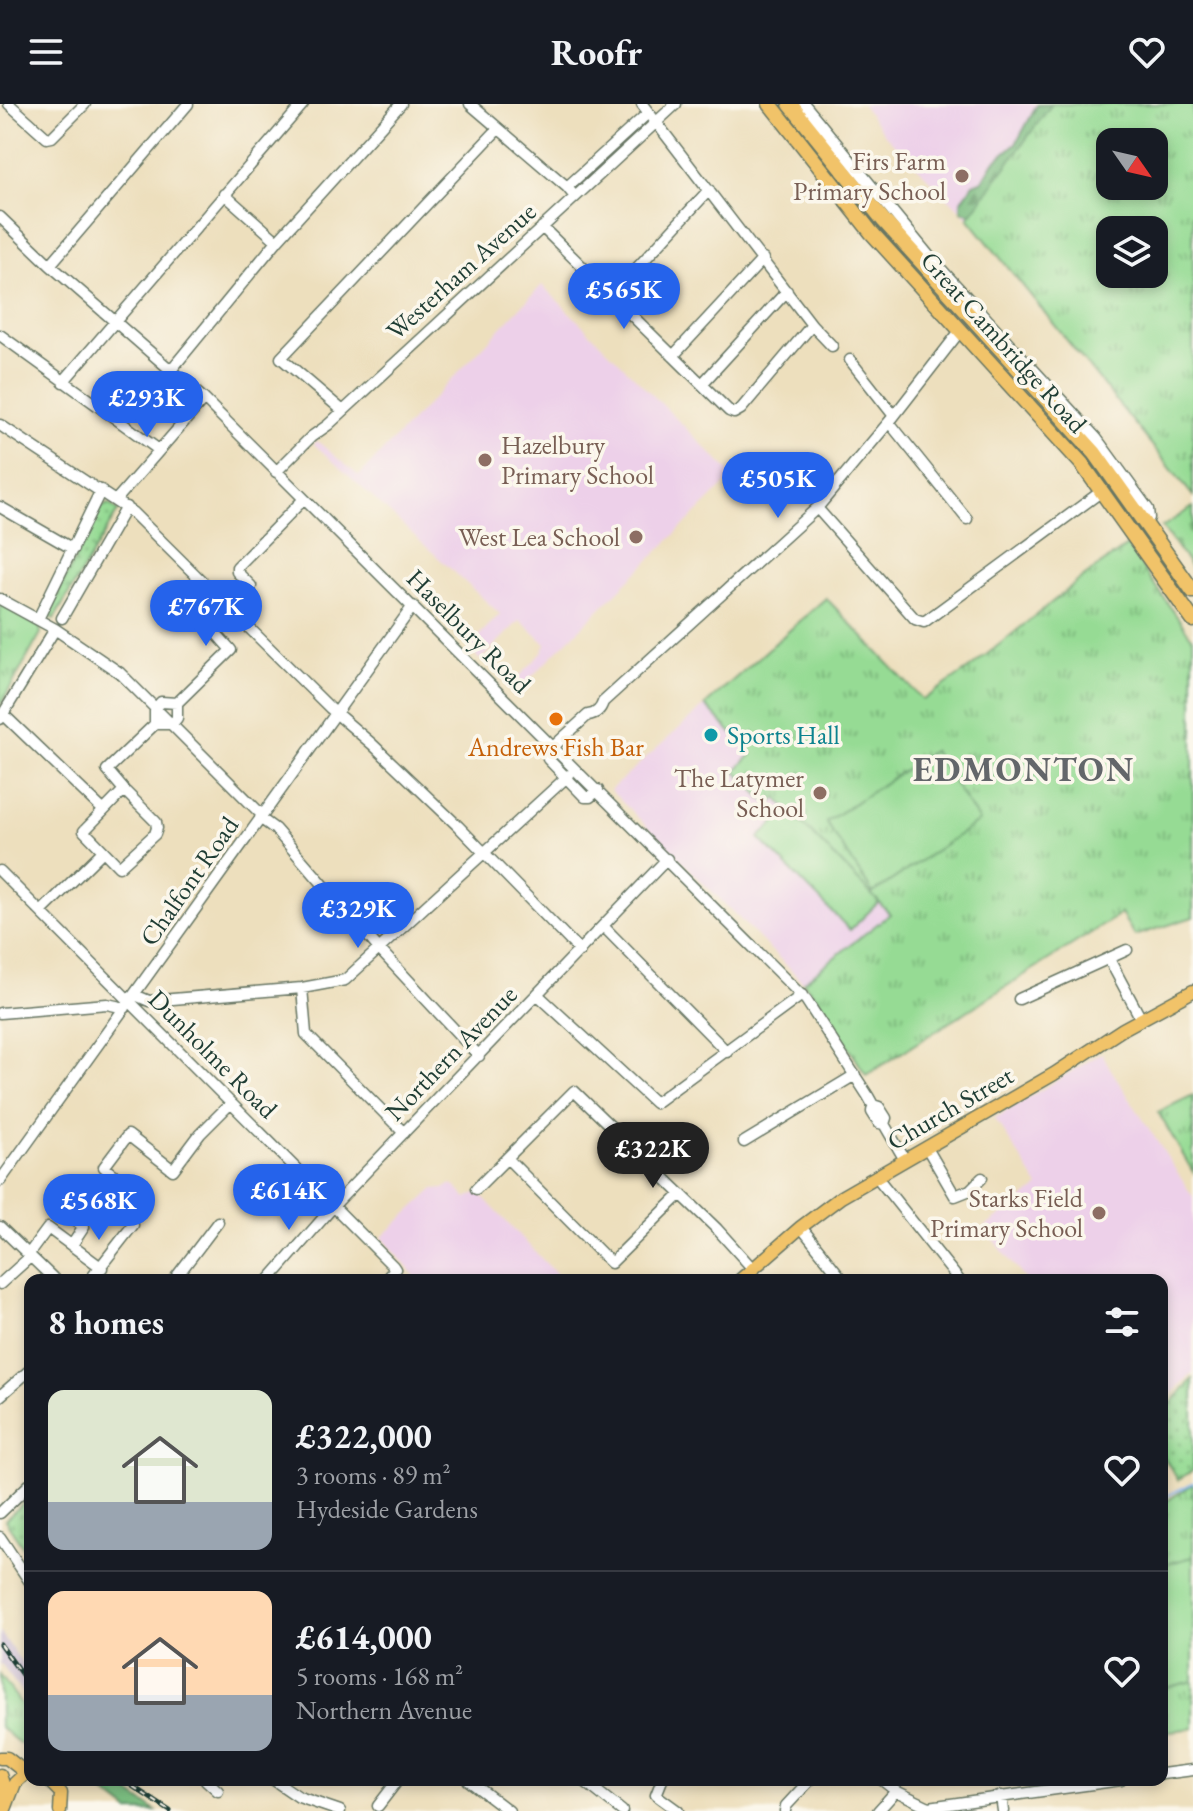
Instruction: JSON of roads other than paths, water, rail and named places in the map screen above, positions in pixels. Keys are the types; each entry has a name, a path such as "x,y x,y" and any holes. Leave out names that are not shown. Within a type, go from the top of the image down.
{"highway":[{"name":"Great Cambridge Road","path":"770,104 841,196 960,331 1053,430 1102,491 1193,620"},
{"name":"Great Cambridge Road","path":"790,104 853,185 921,255 1095,453 1193,591"}],"main road":[{"name":"Church Street","path":"747,1274 801,1227 876,1176 1193,991"},
{"path":"0,1758 7,1758 24,1770"},
{"path":"0,1775 5,1790 5,1810"},
{"path":"5,1810 15,1783 24,1776"},
{"path":"54,1786 61,1793"},
{"path":"60,1811 61,1793 66,1786"}],"street":[{"path":"9,104 47,138 52,137 85,104"},
{"path":"50,265 188,104"},
{"path":"63,382 303,104"},
{"path":"171,370 277,241 401,104"},
{"path":"470,104 575,197"},
{"name":"Westerham Avenue","path":"276,472 676,104"},
{"path":"804,104 921,255"},
{"path":"567,187 606,151 645,108 812,325 832,346"},
{"path":"343,411 281,358 498,129"},
{"path":"606,151 615,161"},
{"path":"612,295 709,190"},
{"path":"224,194 277,241"},
{"name":"Haselbury Road","path":"0,217 50,265 204,399 802,995 820,1017 873,1105 872,1112 879,1123 884,1124 905,1160"},
{"path":"542,227 734,413 741,409 812,325"},
{"path":"673,356 763,259"},
{"path":"702,384 787,291"},
{"path":"598,790 587,798 547,758 554,746 588,715 589,710 598,702 603,702 817,508 892,419 960,331"},
{"path":"0,335 159,450"},
{"path":"850,360 967,519"},
{"path":"116,500 204,399"},
{"path":"0,425 126,507 336,713 485,853 580,951"},
{"path":"38,619 101,490"},
{"path":"817,508 915,619 924,622 1102,491"},
{"path":"172,724 177,718 177,703 231,650 213,630 250,591 251,586 237,572 239,564 304,499"},
{"path":"0,507 73,549"},
{"path":"62,618 126,507"},
{"path":"0,599 104,660 156,708 275,829 380,950 479,1056"},
{"name":"Chalfont Road","path":"0,1181 413,606"},
{"path":"55,629 2,717 103,810"},
{"path":"124,790 84,831 117,867 122,866 157,831 156,822 107,772 108,769 155,724 156,708 161,702 177,703"},
{"path":"155,724 172,724"},
{"path":"0,1013 302,988 345,980 576,768"},
{"path":"41,912 102,852"},
{"name":"Northern Avenue","path":"274,1274 404,1133 667,859"},
{"name":"Dunholme Road","path":"0,871 395,1269 390,1274"},
{"path":"603,926 727,1052"},
{"path":"1019,999 1127,950"},
{"path":"1109,959 1141,1019"},
{"path":"302,988 306,1034 404,1133"},
{"path":"538,995 655,1103 802,995"},
{"path":"744,1142 855,1075"},
{"path":"476,1189 574,1091 681,1194 753,1269"},
{"path":"122,1181 104,1167 128,1135 173,1170 200,1134 231,1103"},
{"path":"927,1148 955,1196 970,1190 982,1178"},
{"path":"508,1159 611,1263 681,1194"},
{"path":"876,1176 954,1274"},
{"path":"54,1205 84,1227 72,1245"},
{"path":"179,1274 218,1222"},
{"path":"96,1274 133,1225"},
{"path":"0,1227 48,1274"},
{"path":"801,1227 838,1274"},
{"path":"0,1284 29,1256 48,1228 102,1268"},
{"path":"0,1396 24,1375"},
{"path":"0,1513 24,1490"},
{"path":"0,1537 24,1573"},
{"path":"1168,1773 1193,1770"},
{"path":"213,1786 218,1791"},
{"path":"283,1786 299,1797 340,1811"},
{"path":"378,1806 393,1786"},
{"path":"476,1786 509,1811"},
{"path":"591,1786 622,1811"},
{"path":"660,1786 656,1795 678,1811"},
{"path":"785,1811 804,1786"},
{"path":"890,1786 930,1809 1076,1786"},
{"path":"878,1811 896,1791"},
{"path":"1001,1796 1003,1811"}],"waterway":[{"path":"1168,1495 1193,1483"}],"railway":[{"path":"0,1644 24,1678"},
{"path":"132,1786 170,1811"}],"place":[{"name":"Firs Farm Primary School","path":"962,176"},
{"name":"Hazelbury Primary School","path":"485,460"},
{"name":"West Lea School","path":"636,537"},
{"name":"Andrews Fish Bar","path":"556,719"},
{"name":"Sports Hall","path":"711,735"},
{"name":"The Latymer School","path":"820,793"},
{"name":"Starks Field Primary School","path":"1099,1213"}],"district":[{"name":"EDMONTON","path":"1024,769"}]}
